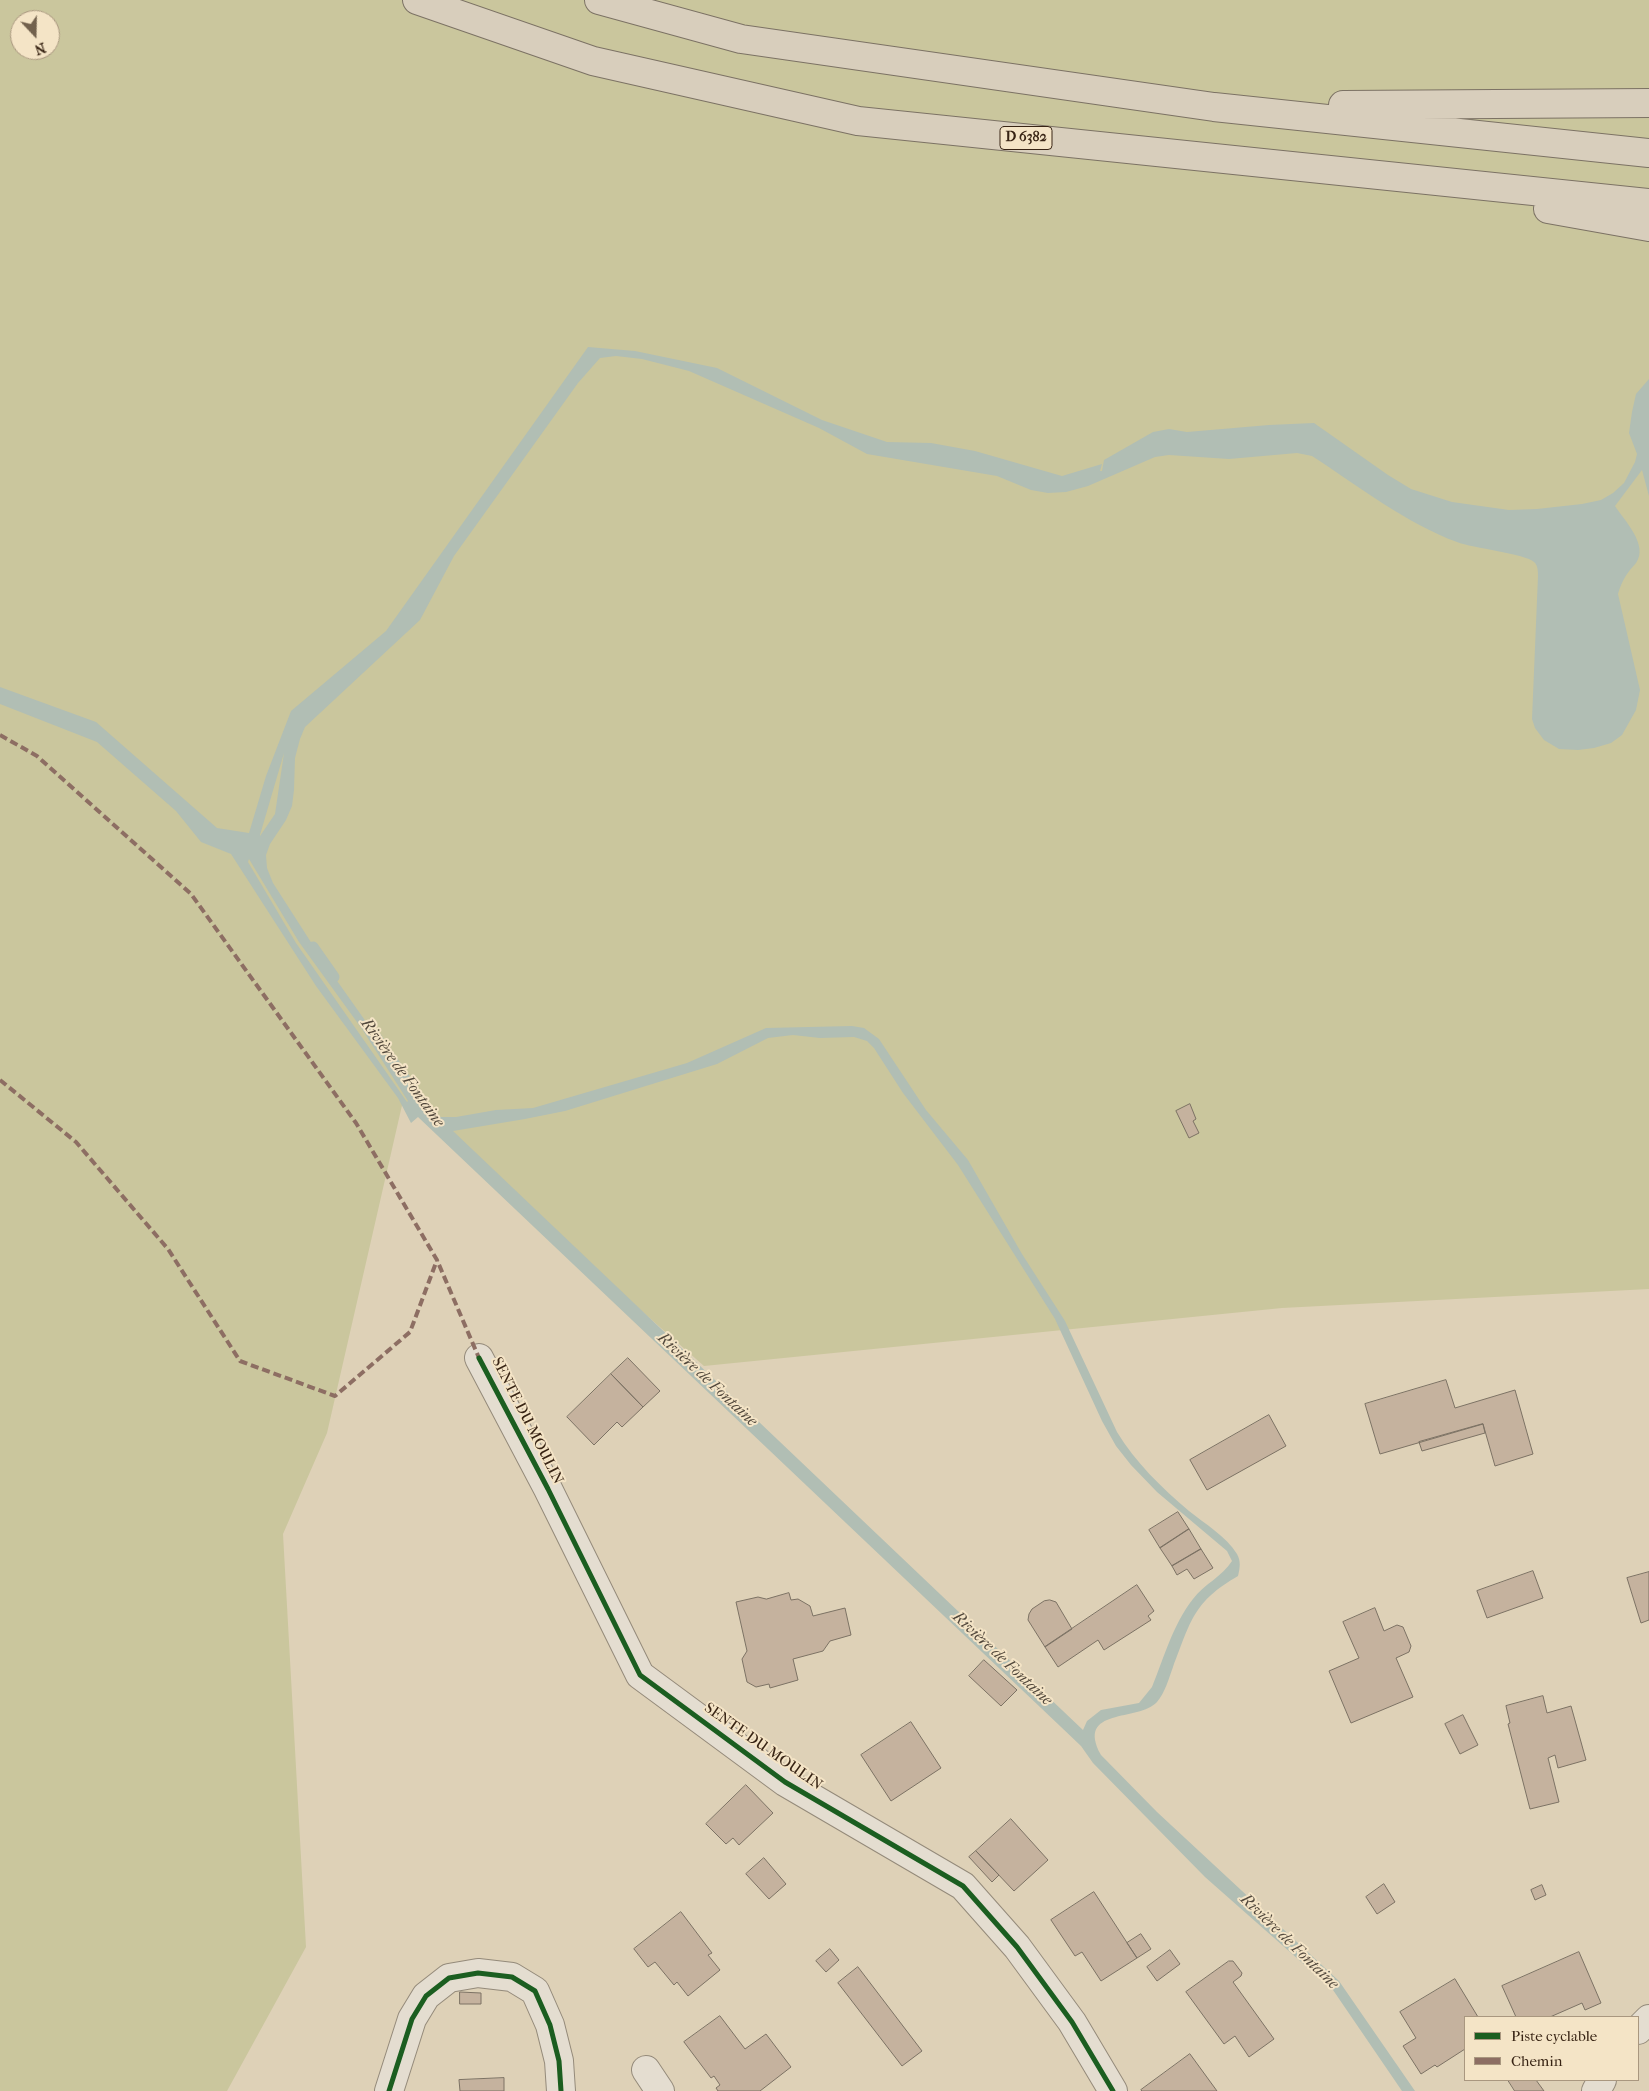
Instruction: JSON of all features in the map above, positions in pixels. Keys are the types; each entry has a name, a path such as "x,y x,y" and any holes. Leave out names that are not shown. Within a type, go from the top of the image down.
{"highway":[{"name":"D 6382","path":"417,0 593,61 858,121 1649,203"},
{"path":"600,0 741,39 1214,107 1649,153"},
{"path":"1214,107 1649,103"},
{"path":"1310,167 1649,227"}],"street":[{"name":"SENTE DU MOULIN","path":"480,1358 548,1489 640,1675 785,1782 963,1886 1017,1947 1072,2022 1113,2091"},
{"path":"389,2091 412,2019 426,1996 450,1978 478,1973 512,1977 535,1991 550,2025 559,2062 561,2091"},
{"path":"1639,2029 1649,2019"}],"shaded area":[{"path":"0,0 1649,0 1649,1289 1282,1308 704,1366 403,1101 327,1433 283,1534 306,1947 227,2091 0,2091"}],"water":[{"path":"588,347 635,351 717,368 822,420 887,442 931,443 975,451 1062,476 1102,464 1100,471 1102,471 1104,460 1153,432 1169,429 1187,432 1314,423 1411,489 1452,502 1509,510 1537,509 1601,500 1613,493 1624,483 1637,454 1629,433 1636,394 1649,379 1649,496 1642,470 1615,506 1634,533 1639,548 1639,556 1636,563 1625,577 1618,594 1640,690 1636,710 1622,735 1611,743 1578,750 1559,749 1544,740 1535,728 1532,719 1538,576 1538,569 1535,563 1521,556 1464,544 1438,534 1401,515 1312,456 1297,453 1229,459 1169,455 1155,457 1088,486 1066,492 1048,493 1031,490 997,476 867,454 819,428 689,371 642,359 616,356 600,358 578,383 454,556 420,620 305,727 295,758 292,806 286,820 270,844 266,855 267,868 273,883 323,961 364,1019 412,1094 424,1108 441,1117 456,1117 496,1110 533,1108 687,1063 766,1028 852,1026 864,1028 879,1039 926,1110 968,1160 1022,1254 1065,1321 1117,1432 1124,1443 1169,1493 1227,1542 1239,1559 1238,1576 1211,1595 1195,1614 1184,1637 1165,1690 1157,1702 1148,1708 1103,1722 1096,1729 1095,1740 1101,1755 1157,1812 1339,1981 1415,2091 1402,2091 1333,1990 1205,1877 1093,1763 1081,1746 418,1117 411,1123 398,1098 316,986 231,854 201,842 176,811 97,742 0,704 0,687 96,722 217,828 249,833 266,776 291,711 386,631","holes":["284,753 275,814 260,836 260,835","249,859 299,942 362,1029 407,1102 296,943 248,862","793,1035 820,1038 854,1037 867,1041 874,1048 903,1093 958,1165 1055,1319 1102,1421 1116,1446 1157,1492 1227,1551 1232,1561 1223,1572 1197,1594 1186,1609 1174,1630 1152,1687 1139,1703 1101,1710 1087,1721 1083,1730 453,1131 565,1111 717,1064 768,1038"]}],"building":[{"path":"1190,1104 1196,1119 1193,1121 1199,1133 1189,1138 1176,1111"},
{"path":"628,1358 660,1391 643,1407 611,1374"},
{"path":"611,1374 643,1407 622,1427 617,1422 594,1445 567,1417"},
{"path":"1446,1380 1455,1408 1515,1390 1533,1454 1495,1466 1483,1424 1380,1454 1365,1404"},
{"path":"1269,1415 1286,1446 1207,1490 1190,1460"},
{"path":"1483,1424 1485,1433 1422,1451 1419,1442"},
{"path":"1178,1512 1189,1529 1160,1548 1149,1530"},
{"path":"1189,1529 1201,1549 1172,1566 1160,1548"},
{"path":"1201,1549 1213,1568 1194,1579 1187,1569 1177,1575 1172,1566"},
{"path":"1533,1571 1543,1598 1487,1618 1477,1591"},
{"path":"1649,1572 1649,1620 1641,1623 1627,1578"},
{"path":"1137,1585 1154,1611 1148,1616 1151,1620 1104,1650 1098,1640 1058,1667 1045,1647"},
{"path":"789,1593 791,1600 798,1599 810,1606 813,1616 845,1608 851,1635 830,1641 823,1651 793,1659 798,1680 770,1688 769,1684 756,1687 747,1682 742,1659 747,1651 736,1602 758,1597 766,1599"},
{"path":"1044,1601 1056,1602 1072,1629 1045,1647 1028,1620 1032,1609"},
{"path":"1375,1608 1384,1631 1397,1625 1403,1627 1411,1646 1409,1652 1396,1658 1413,1697 1351,1723 1329,1671 1359,1658 1343,1622"},
{"path":"984,1660 1017,1690 1001,1706 969,1676"},
{"path":"1543,1696 1547,1713 1571,1706 1586,1760 1558,1768 1555,1755 1548,1758 1559,1802 1530,1809 1508,1724 1510,1723 1506,1706"},
{"path":"1463,1715 1478,1745 1460,1754 1445,1724"},
{"path":"911,1722 941,1768 891,1801 861,1755"},
{"path":"746,1785 773,1813 739,1845 733,1838 726,1844 706,1824"},
{"path":"1011,1819 1048,1860 1014,1891 976,1851"},
{"path":"976,1851 999,1875 992,1882 969,1857"},
{"path":"764,1858 786,1884 769,1899 746,1874"},
{"path":"1384,1884 1395,1902 1377,1914 1366,1897"},
{"path":"1542,1885 1546,1895 1535,1900 1531,1890"},
{"path":"1094,1892 1137,1958 1101,1981 1082,1952 1075,1956 1051,1920"},
{"path":"681,1912 712,1953 708,1955 720,1970 688,1996 677,1982 674,1985 655,1962 648,1967 634,1949"},
{"path":"1141,1934 1151,1949 1137,1958 1127,1943"},
{"path":"830,1949 839,1960 826,1972 816,1961"},
{"path":"1170,1950 1180,1964 1157,1981 1147,1967"},
{"path":"1579,1952 1601,2003 1585,2010 1582,2003 1552,2016 1516,2016 1502,1986"},
{"path":"1229,1961 1233,1961 1242,1973 1233,1982 1274,2039 1249,2057 1235,2036 1224,2044 1186,1992"},
{"path":"858,1967 922,2051 902,2066 838,1983"},
{"path":"1455,1979 1477,2016 1464,2016 1464,2050 1437,2067 1435,2065 1421,2074 1403,2046 1416,2038 1400,2012"},
{"path":"460,1992 481,1993 481,2004 460,2004"},
{"path":"720,2016 745,2049 766,2034 791,2067 760,2091 718,2091 716,2088 720,2085 714,2076 711,2078 684,2042"},
{"path":"1190,2054 1217,2091 1141,2090"},
{"path":"504,2078 504,2091 460,2091 459,2080"},
{"path":"1509,2081 1537,2081 1544,2091 1515,2091"}],"waterway":[{"name":"Rivière de Fontaine","path":"313,947 334,977"},
{"name":"Rivière de Fontaine","path":"373,1033 434,1121"}],"marked path":[{"path":"0,735 37,756 191,894 356,1123 437,1260 479,1358"},
{"path":"0,1080 76,1142 168,1249 240,1361 335,1396 410,1332 437,1260"}],"cycle path":[{"path":"479,1358 548,1489 640,1675 785,1782 963,1886 1017,1947 1072,2022 1113,2091"},
{"path":"389,2091 412,2019 426,1996 449,1978 478,1973 512,1977 535,1991 550,2025 559,2061 561,2091"}]}
